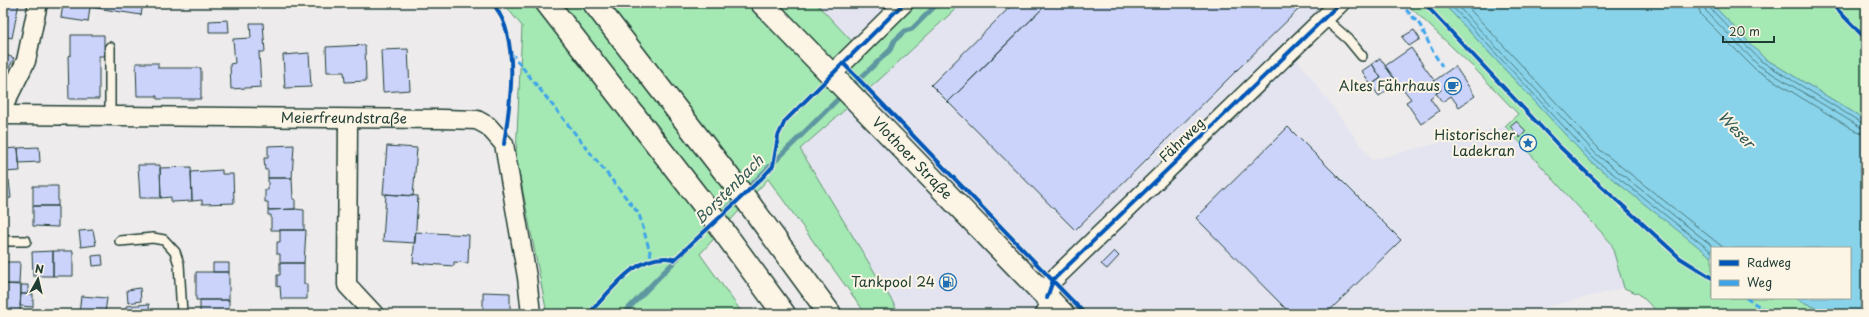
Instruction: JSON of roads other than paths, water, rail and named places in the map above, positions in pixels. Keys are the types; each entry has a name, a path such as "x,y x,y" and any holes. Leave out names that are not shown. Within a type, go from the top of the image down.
{"main road":[{"path":"547,3 714,218 784,314"},
{"path":"594,3 741,193 830,314"},
{"name":"Vlothoer Straße","path":"762,3 858,101 1043,306 1063,314"}],"street":[{"path":"4,106 26,61 38,3"},
{"path":"832,74 904,3"},
{"name":"Fährweg","path":"1043,306 1053,280 1340,3"},
{"name":"Meierfreundstraße","path":"4,106 110,116 348,119 442,118 476,120 488,126 504,144 531,314"},
{"path":"348,119 347,285 374,314"}],"lane":[{"path":"1324,18 1348,39 1362,56"},
{"path":"110,47 110,116"},
{"path":"120,241 153,238 164,240 175,252 179,264 182,314"},
{"path":"3,241 26,241"}],"water":[{"name":"Weser","path":"1443,3 1711,3 1764,58 1866,120 1866,314 1829,314 1797,299 1851,299 1851,247 1711,247 1711,256 1590,161"}],"waterway":[{"name":"Borstenbach","path":"851,87 890,50 894,41 905,31 912,29 938,3"},
{"name":"Borstenbach","path":"745,191 843,94"},
{"name":"Borstenbach","path":"719,216 738,198"},
{"name":"Borstenbach","path":"623,314 712,223"}],"place":[{"name":"Altes Fährhaus","path":"1453,86"},
{"name":"Historischer Ladekran","path":"1528,143"},
{"name":"Tankpool 24","path":"948,282"}]}
